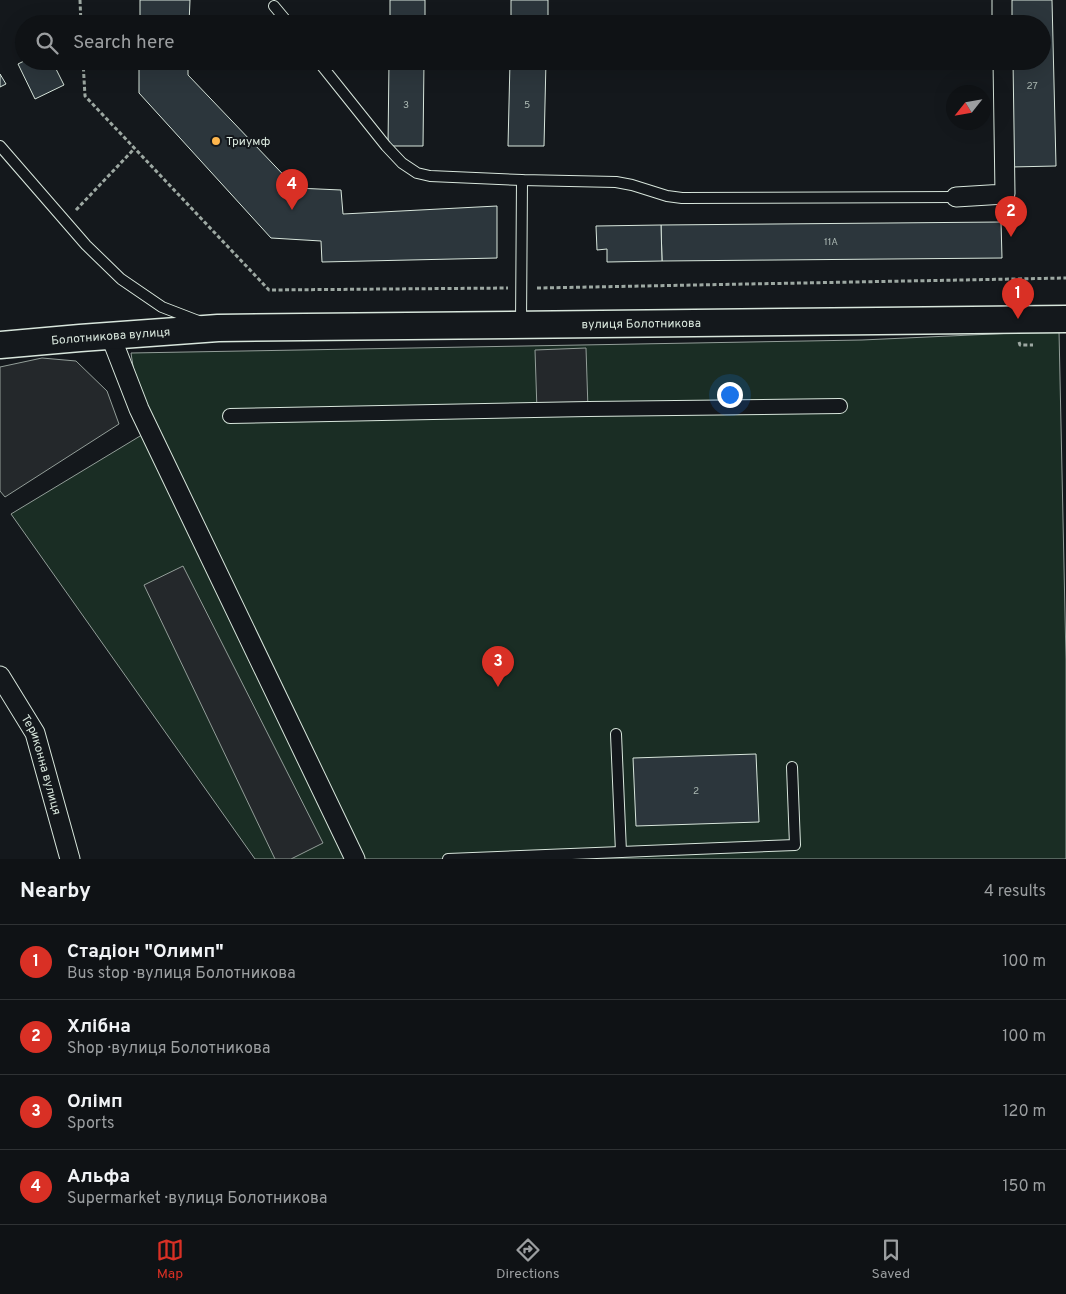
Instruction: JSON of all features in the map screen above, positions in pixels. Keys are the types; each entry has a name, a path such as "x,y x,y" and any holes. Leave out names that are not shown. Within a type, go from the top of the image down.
{"main road":[{"name":"вулиця Болотникова","path":"218,328 1066,319"},
{"name":"Болотникова вулиця","path":"2,345 218,328"}],"street":[{"path":"1002,0 1002,15"},
{"path":"956,197 1005,194 1003,70"},
{"path":"111,337 139,409 355,859"},
{"path":"230,416 840,406"},
{"name":"Териконна вулиця","path":"0,676 35,733 70,859"}],"lane":[{"path":"274,6 281,15"},
{"path":"325,70 386,146 402,163 416,173 430,176 616,182 666,196 682,198 956,197"},
{"path":"0,146 86,245 122,279 162,307 218,328"},
{"path":"521,325 522,180"},
{"path":"616,734 621,852"},
{"path":"448,859 794,846 792,767"}],"path":[{"path":"80,0 81,15"},
{"path":"65,221 134,148"}],"green space":[{"path":"1059,331 1066,660 1066,859 255,859 11,514 155,427 136,386 131,353 862,340"}],"shaded area":[{"path":"586,348 588,409 537,411 535,350"},
{"path":"42,358 76,361 107,391 119,424 5,497 0,491 0,367"},
{"path":"183,566 323,843 291,859 275,859 144,585"}],"building":[{"path":"140,0 190,0 189,15 140,15"},
{"path":"390,0 425,0 425,15 390,15"},
{"path":"511,0 548,0 548,15 511,15"},
{"path":"1008,0 1052,0 1056,166 1011,167 1009,70 1051,70 1051,15 1008,15"},
{"path":"21,70 56,70 64,85 35,99"},
{"name":"Триумф","path":"139,70 188,70 188,75 296,188 341,190 343,214 497,206 497,258 322,262 321,241 271,238 139,93"},
{"path":"389,70 424,70 423,146 388,146"},
{"path":"510,70 546,70 544,146 508,146"},
{"path":"0,74 6,84 0,87"},
{"path":"1001,222 1002,258 662,261 661,225"},
{"path":"661,225 662,261 607,262 607,249 597,250 596,226"},
{"path":"756,754 759,822 636,826 633,758"}],"place":[{"name":"Триумф","path":"216,141"},
{"name":"Альфа","path":"292,210"},
{"name":"Хлібна","path":"1011,237"},
{"name":"Стадіон \"Олимп\"","path":"1018,319"},
{"name":"Олімп","path":"498,687"}]}
